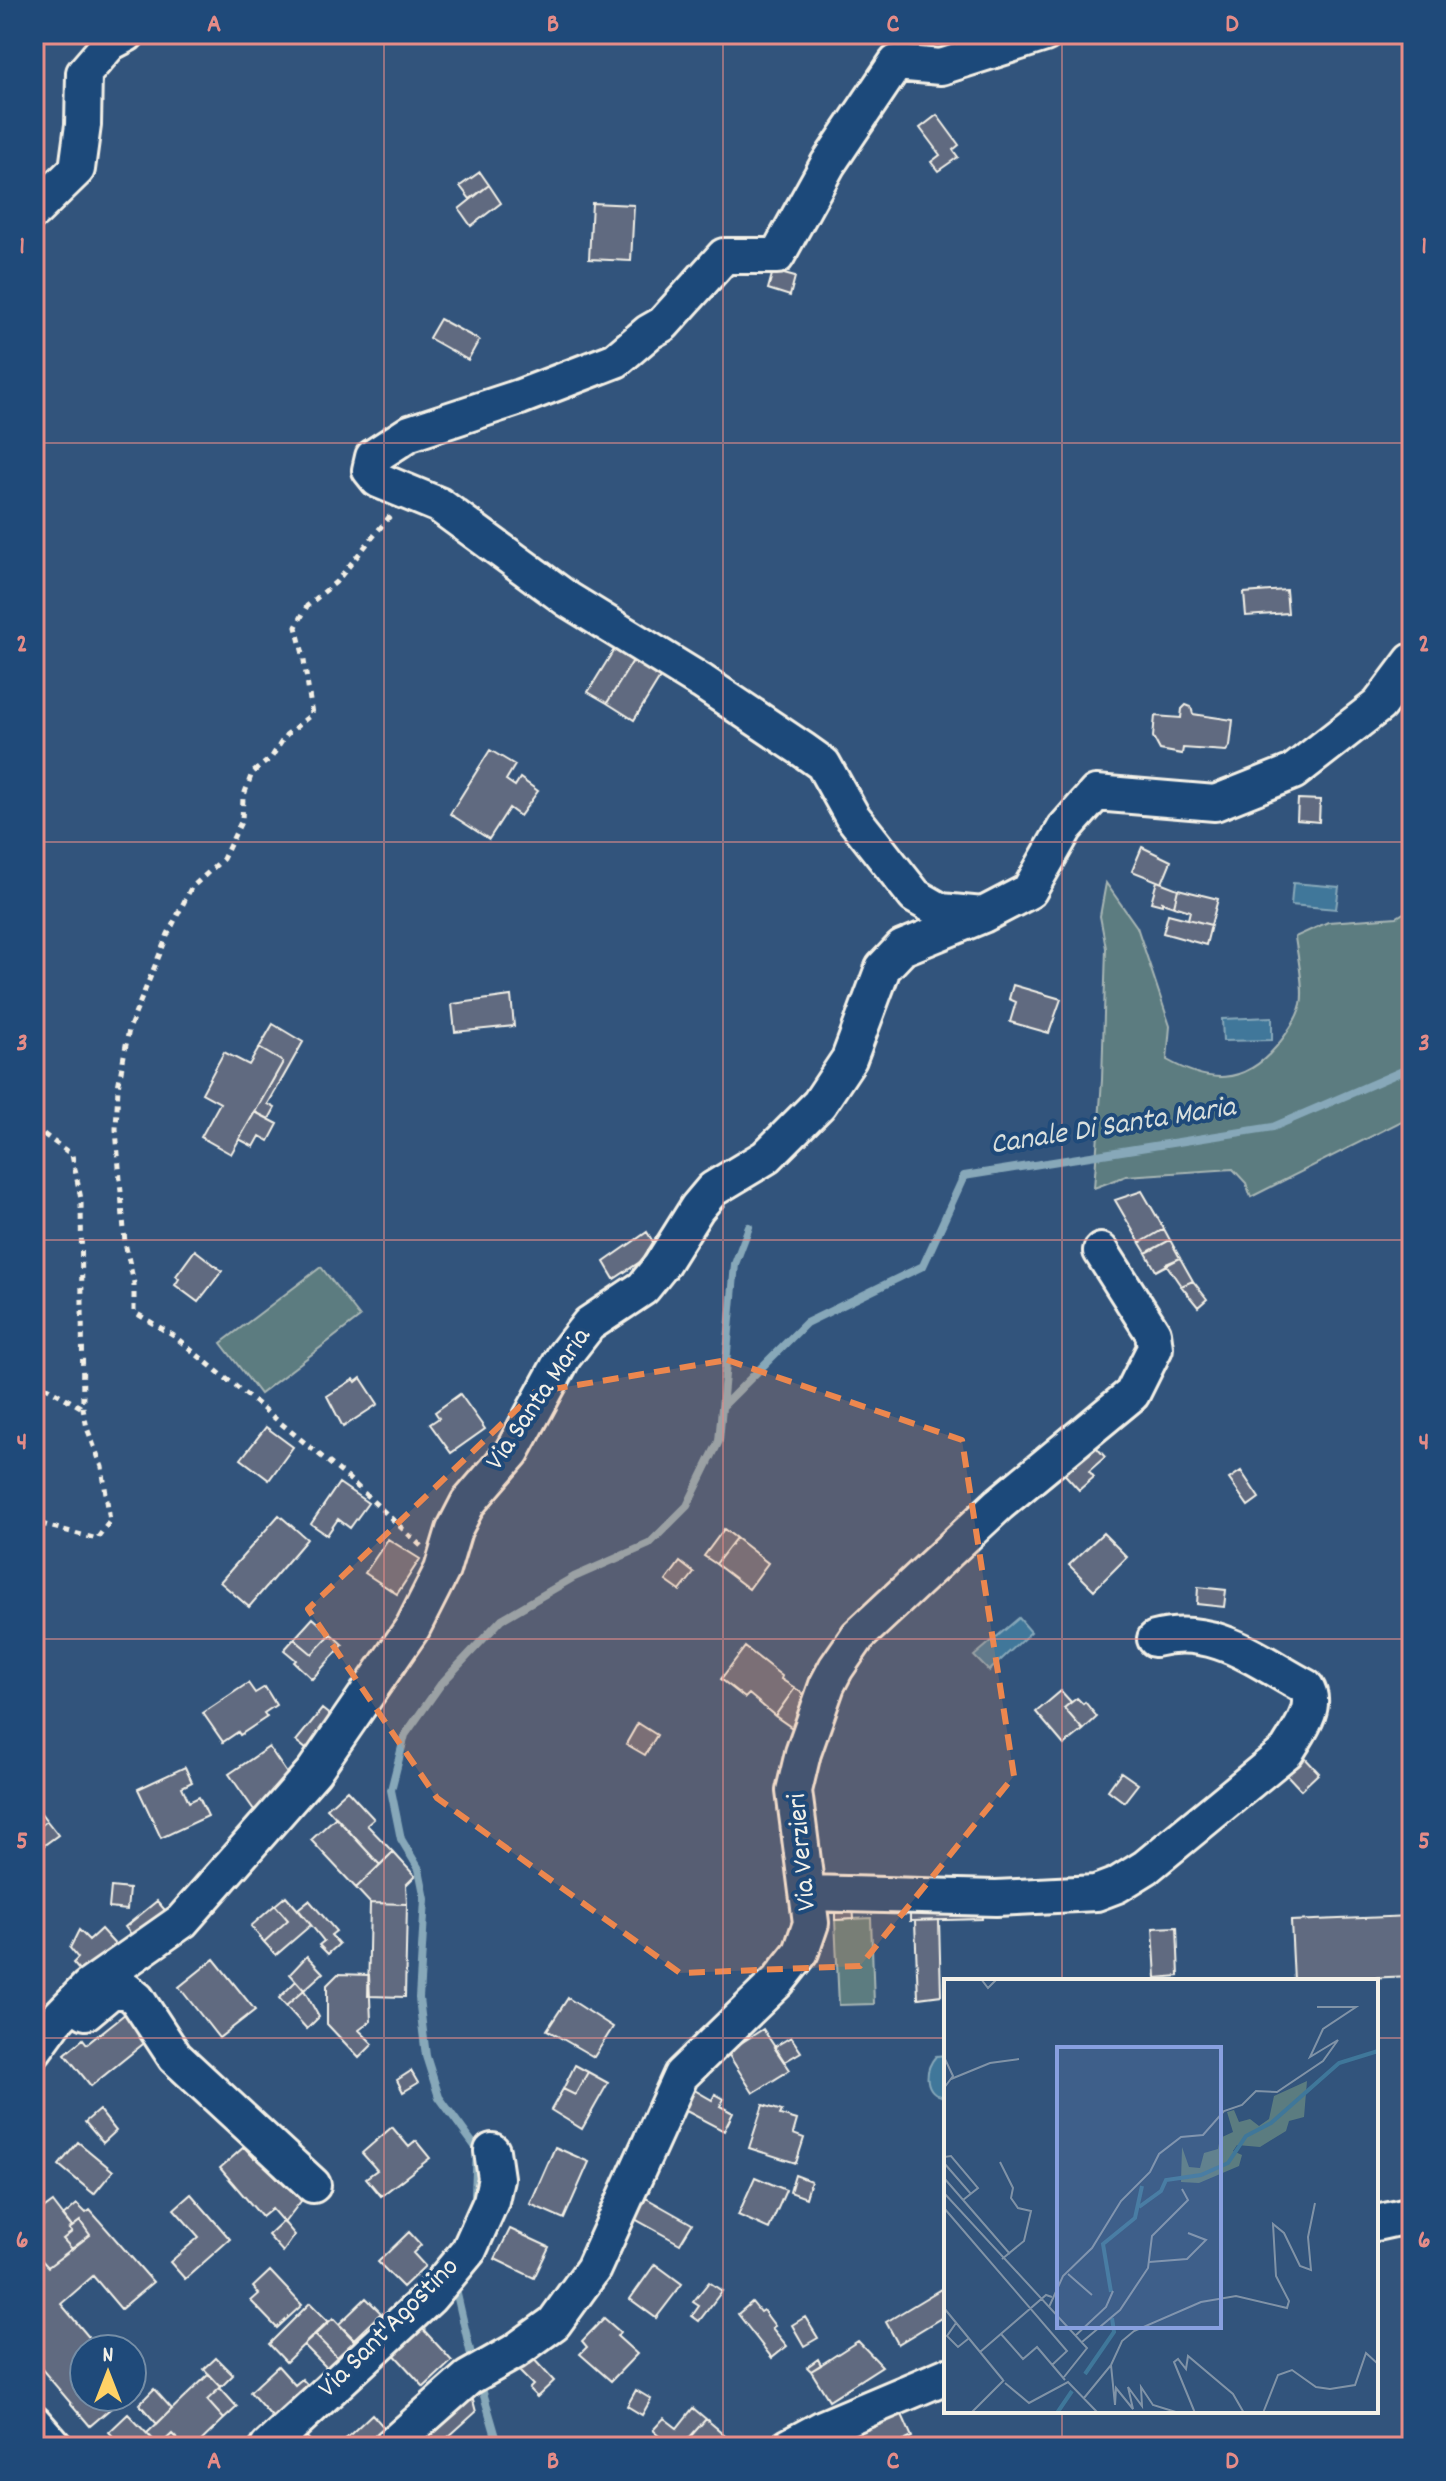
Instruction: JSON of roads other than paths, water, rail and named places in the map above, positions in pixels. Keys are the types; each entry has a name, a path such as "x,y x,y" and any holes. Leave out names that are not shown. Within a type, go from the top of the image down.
{"street":[{"path":"34,211 77,169 83,125 84,73 110,43 127,34"},
{"path":"983,915 941,911 915,896 852,816 823,764 812,756 702,682 567,599 439,505 378,480 370,470 373,457 410,433 520,397 616,360 663,324 724,256 777,256 828,164 896,63 941,67 1045,34"},
{"name":"Via Santa Maria","path":"34,2050 55,2021 88,1987 182,1921 314,1771 413,1627 442,1570 454,1530 468,1503 512,1452 564,1356 589,1324 643,1288 713,1189 766,1157 819,1104 849,1059 883,968 902,948 983,915 1029,891 1065,828 1096,793 1215,803 1293,772 1379,705 1412,661"},
{"name":"Via Verzieri","path":"390,2447 468,2378 514,2352 554,2323 593,2269 681,2075 778,1981 801,1952 811,1923 794,1791 803,1753 836,1668 858,1636 999,1504 1132,1394 1155,1348 1153,1333 1101,1251"},
{"path":"809,1893 996,1898 1068,1896 1096,1893 1117,1885 1146,1867 1287,1751 1302,1727 1312,1696 1306,1687 1225,1642 1176,1633 1155,1639"},
{"path":"55,2021 87,2012 110,1992 126,1990 137,1999 175,2057 313,2185"},
{"name":"Via Sant'Agostino","path":"268,2447 430,2297 469,2250 491,2201 496,2178 492,2151"},
{"path":"1378,2223 1412,2215"},
{"path":"788,2447 823,2428 944,2377"},
{"path":"34,2423 55,2447"}],"water":[{"path":"1293,883 1339,887 1336,909 1291,905"},
{"path":"1272,1017 1272,1040 1223,1041 1222,1019"},
{"path":"1019,1618 1031,1632 989,1671 974,1656"},
{"path":"944,2055 944,2097 929,2086 929,2068 936,2056"}],"waterway":[{"name":"Canale Di Santa Maria","path":"723,1406 806,1323 923,1266 964,1176 1273,1127 1412,1067"},
{"path":"475,2194 477,2149 439,2097 426,2056 419,1998 425,1899 419,1869 401,1839 391,1790 405,1735 441,1684 502,1619 574,1577 649,1544 687,1506 719,1441 735,1264 749,1227"},
{"path":"456,2290 472,2359"},
{"path":"480,2382 499,2447"}]}
